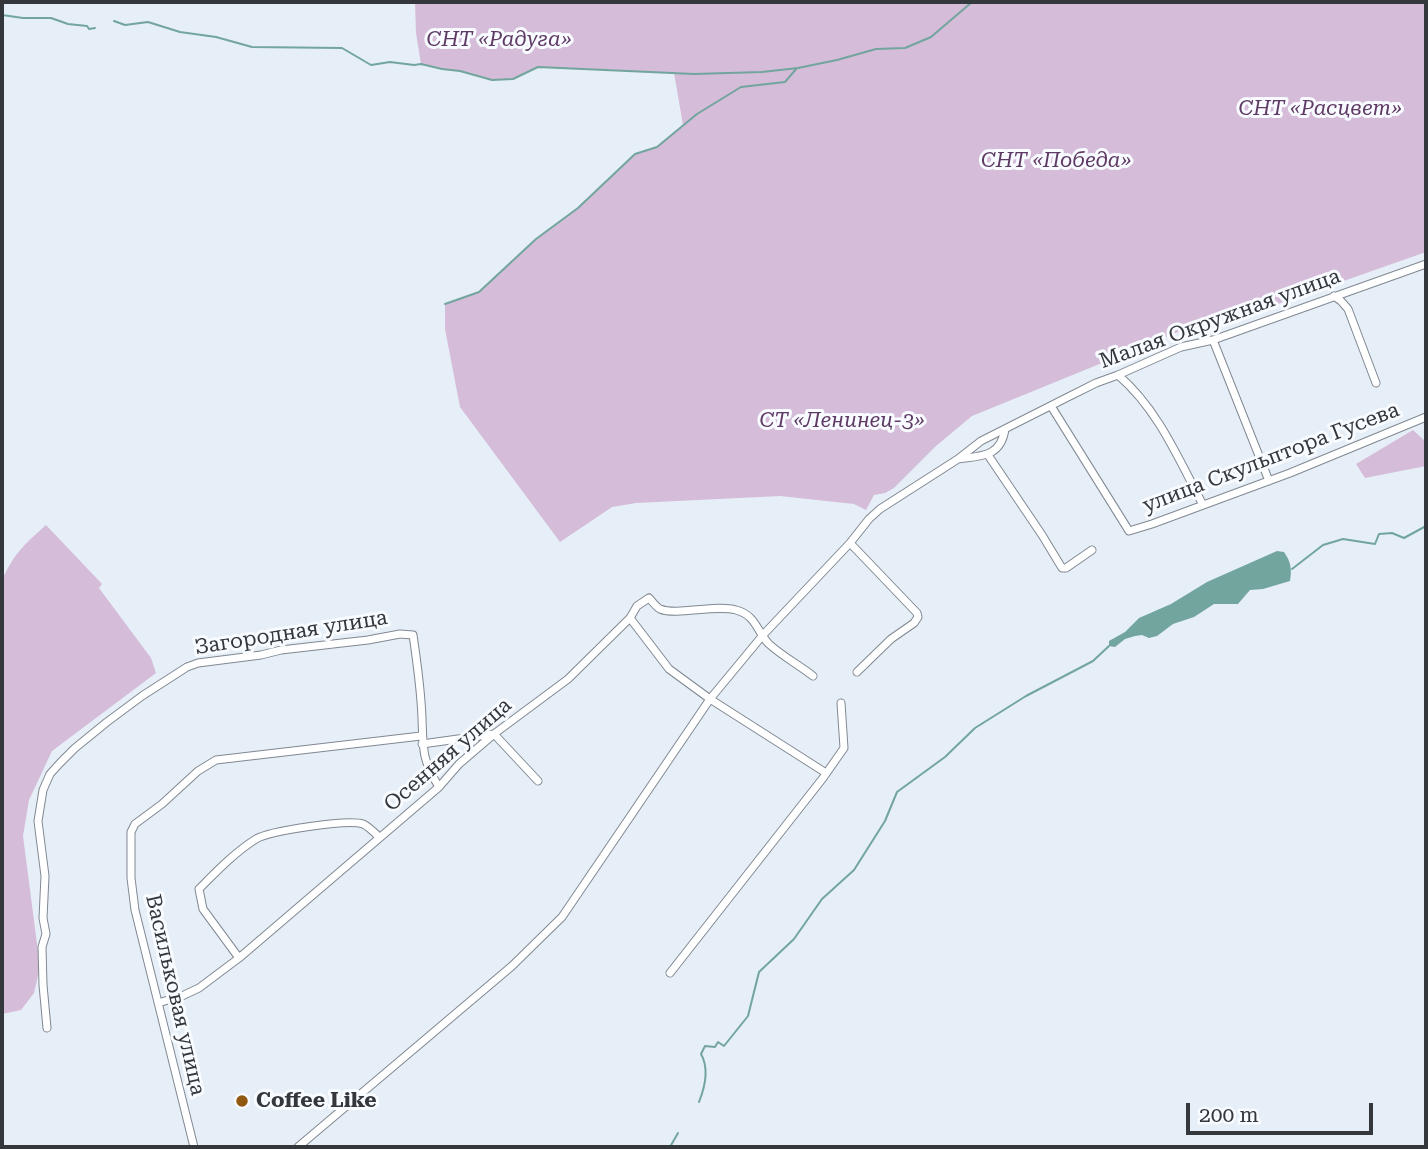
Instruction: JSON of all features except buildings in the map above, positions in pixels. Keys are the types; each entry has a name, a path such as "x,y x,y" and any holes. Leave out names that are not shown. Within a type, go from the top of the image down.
{"street":[{"name":"Малая Окружная улица","path":"298,1147 512,966 562,917 710,699 763,635 880,509 981,441 1096,383 1181,347 1213,340 1426,264"},
{"path":"1334,296 1348,309 1376,383"},
{"path":"1213,340 1269,481"},
{"path":"1118,375 1137,393 1163,428 1203,505"},
{"name":"улица Скульптора Гусева","path":"1051,406 1129,531 1269,481 1426,417"},
{"path":"958,459 988,455 1002,442 1005,429"},
{"path":"988,455 1062,568 1092,550"},
{"path":"850,543 918,617 914,624 891,639 857,672"},
{"name":"Осенняя улица","path":"158,1003 199,988 239,958 439,787 459,764 494,734 568,679 630,618 637,606 649,598 660,608 670,610 738,610 757,625 763,635"},
{"path":"630,618 669,669 710,699 826,773"},
{"name":"Загородная улица","path":"47,1028 41,947 46,934 43,904 45,876 38,821 43,790 60,763 107,722 142,696 187,667 198,663 400,634 413,635 422,740"},
{"path":"763,635 768,643 813,676"},
{"path":"670,973 844,748 841,703"},
{"path":"494,734 538,781"},
{"name":"Васильковая улица","path":"194,1147 135,910 131,878 131,832 135,824 198,771 216,760 494,734"},
{"path":"422,740 429,771 439,787"},
{"path":"239,958 203,909 199,889 220,867 268,833 355,823 364,824 379,837"}],"green space":[{"path":"415,2 1426,2 1426,252 1241,317 1239,309 1227,312 972,416 936,446 894,488 874,495 866,510 854,504 780,496 636,503 612,507 560,542 460,407 445,329 445,304 479,292 536,239 578,208 635,154 657,147 683,125 674,73 538,67 513,79 492,80 421,64"},
{"path":"1413,430 1426,442 1426,466 1365,478 1356,464"},
{"path":"46,525 102,584 99,588 151,658 156,673 52,751 29,800 23,836 40,967 34,993 21,1010 2,1014 2,580 11,562"}],"shaded area":[{"path":"1277,551 1284,552 1288,559 1290,581 1250,590 1238,604 1214,604 1194,617 1173,624 1157,636 1135,636 1125,639 1115,647 1109,646 1109,641 1125,632 1139,618 1171,604 1207,582"}],"waterway":[{"path":"114,21 125,25 148,22 180,32 216,37 252,47 342,48 371,65 390,62 421,64 492,80 513,79 538,67 694,74 798,68 876,49 905,48 931,37 972,2"},
{"path":"2,15 51,18 68,24 87,26 89,29 95,28"},
{"path":"445,304 479,292 536,239 578,208 635,154 657,147 697,114 741,87 785,82 797,68"},
{"path":"1292,569 1323,545 1343,539 1375,544 1379,534 1392,533 1404,538 1426,526"},
{"path":"699,1102 705,1078 705,1065 701,1054 705,1046 715,1047 718,1042 724,1046 748,1016 759,972 794,939 822,899 854,870 885,821 897,792 945,757 975,728 1026,696 1093,661 1109,646"},
{"path":"670,1147 678,1133"}],"place":[{"name":"Coffee Like","path":"242,1101"}],"park label":[{"name":"СНТ «Радуга»","path":"499,40"},
{"name":"СНТ «Расцвет»","path":"1320,109"},
{"name":"СНТ «Победа»","path":"1056,161"},
{"name":"СТ «Ленинец-3»","path":"842,421"}]}
